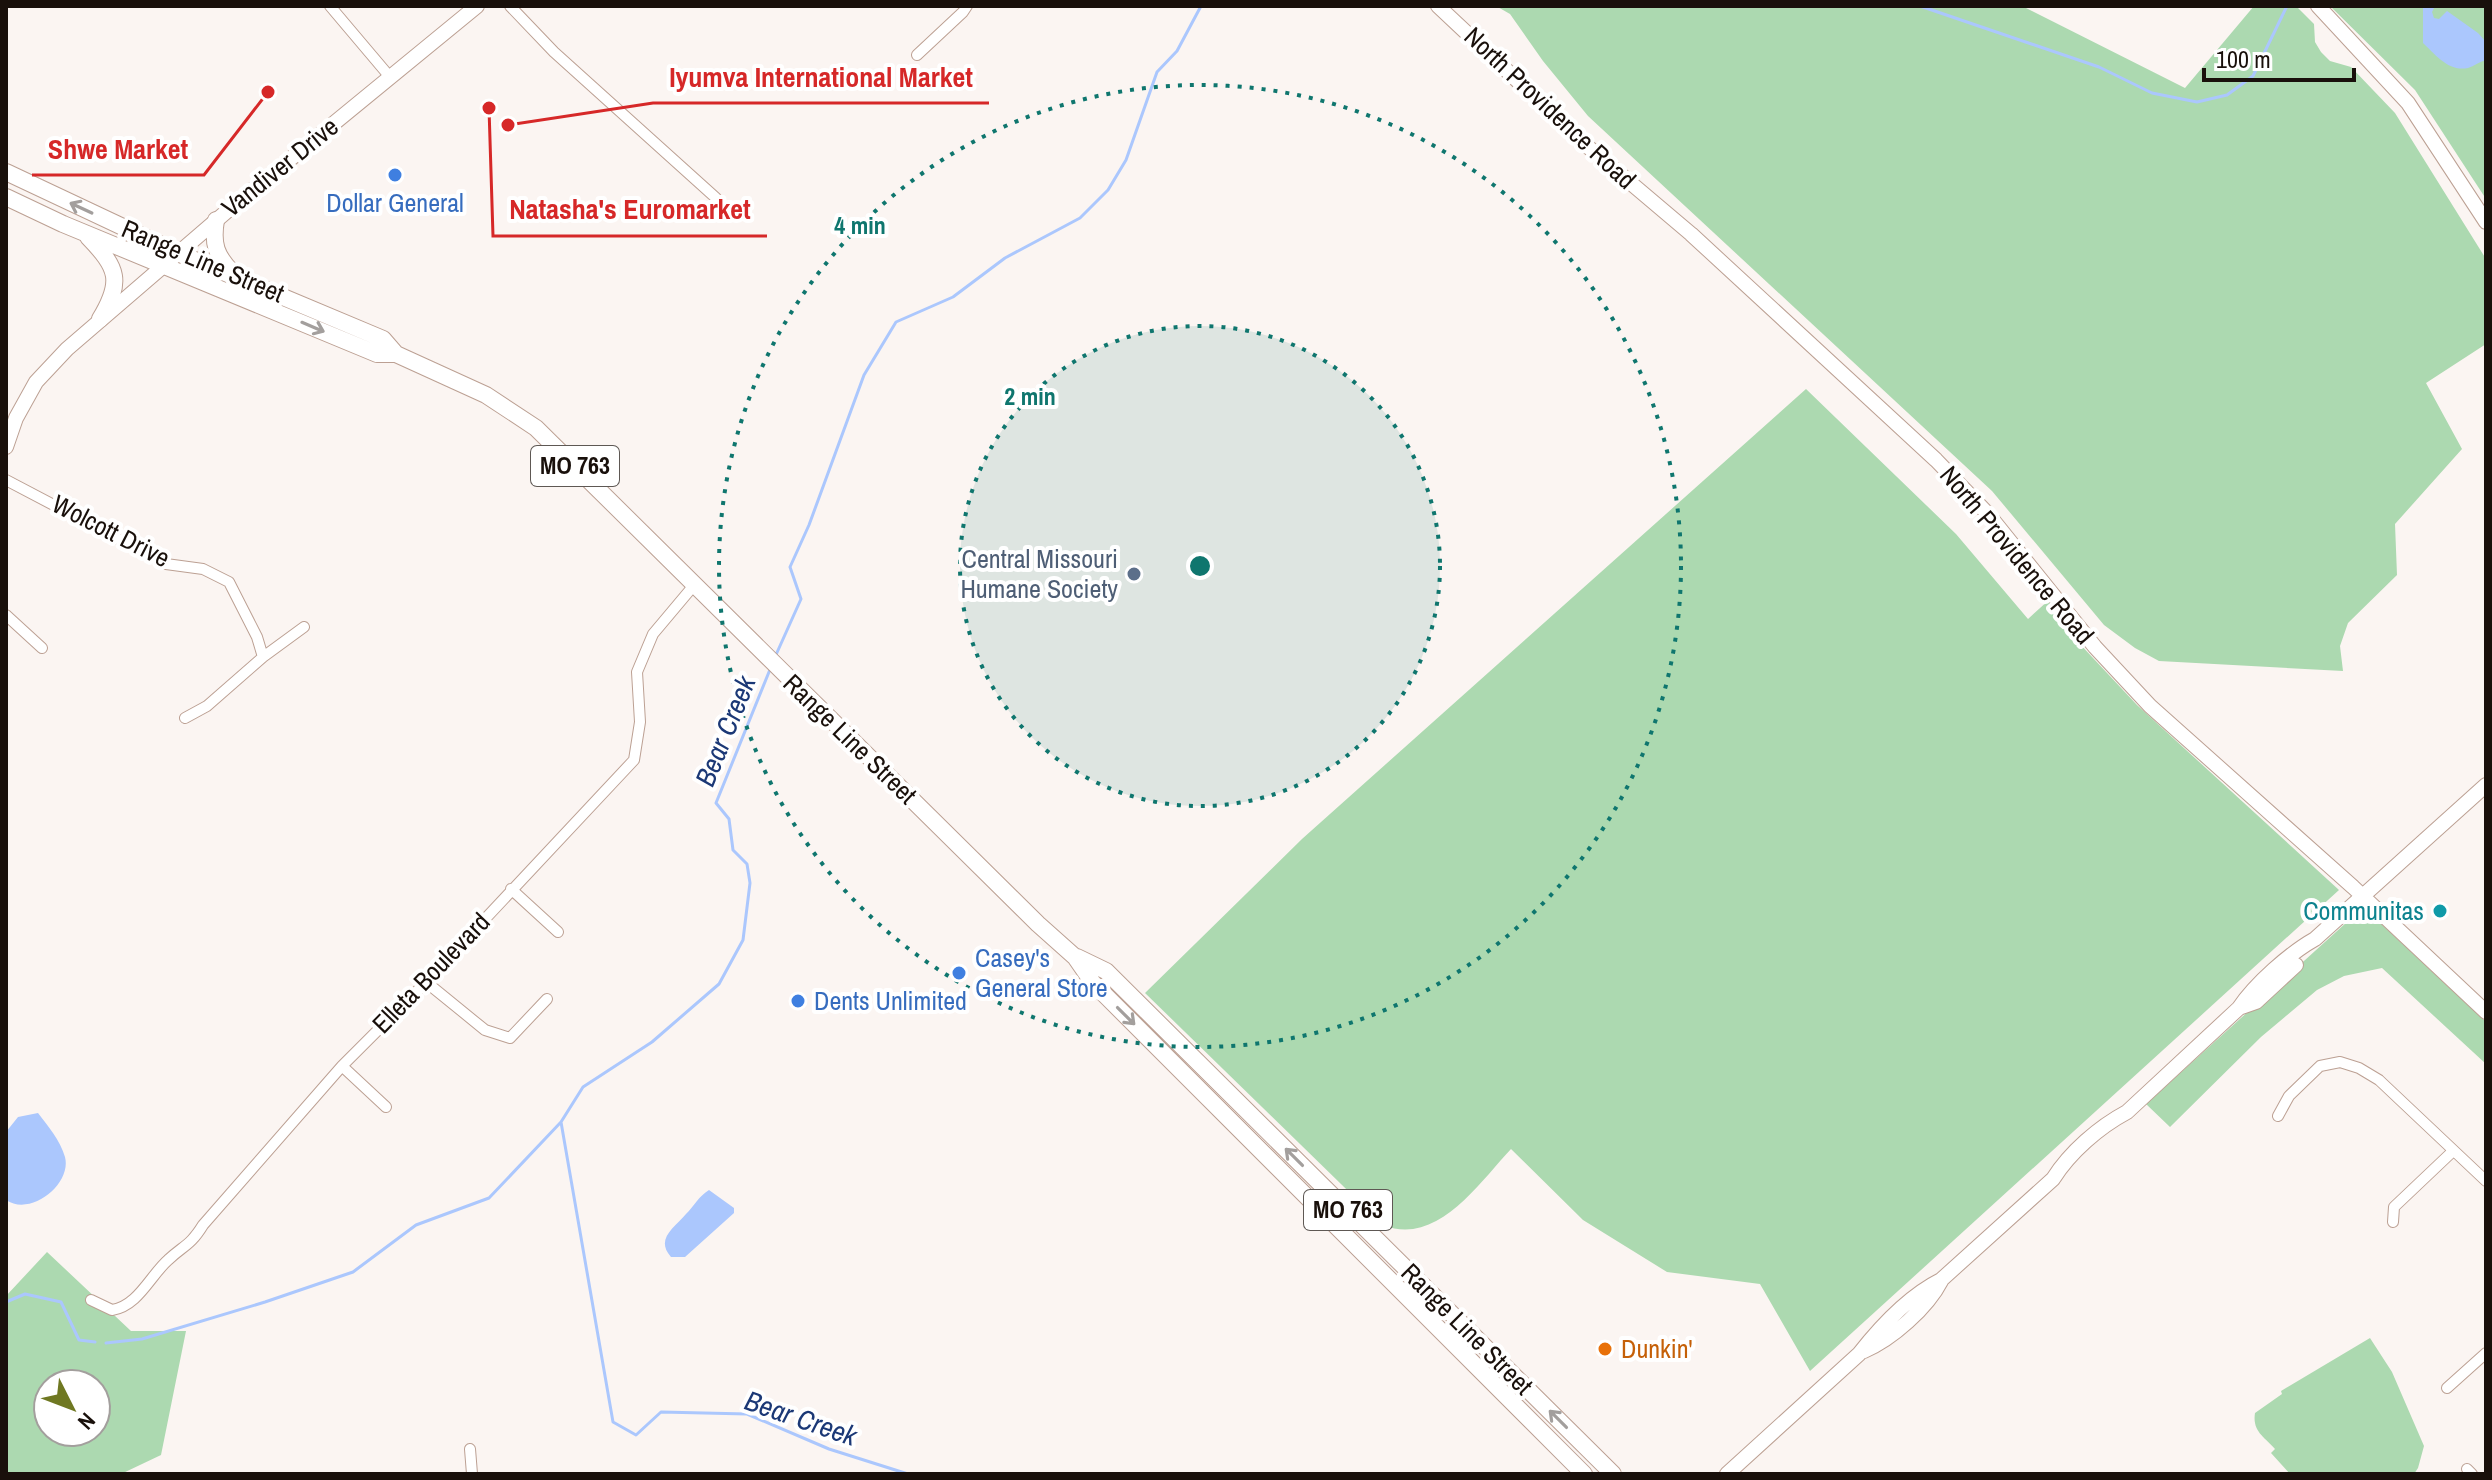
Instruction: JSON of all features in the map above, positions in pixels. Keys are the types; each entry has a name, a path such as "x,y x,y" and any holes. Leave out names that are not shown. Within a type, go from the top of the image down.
{"main road":[{"name":"Range Line Street","path":"6,172 178,253 383,339 396,354"},
{"name":"Range Line Street","path":"7,198 377,354 396,354 486,395 536,428 1075,957 1093,983 1584,1474"},
{"path":"216,220 213,237 215,250 237,277"},
{"path":"84,233 112,264 116,279 111,300 100,319"},
{"name":"Range Line Street","path":"1075,957 1106,971 1613,1474"},
{"path":"1293,1183 1312,1190 1375,1254 1408,1270"},
{"path":"1400,1290 1424,1303 1491,1368 1519,1380"}],"street":[{"path":"330,6 390,77"},
{"name":"Vandiver Drive","path":"6,447 11,415 49,366 216,220 477,6"},
{"path":"510,6 554,52 716,198"},
{"path":"917,55 967,6"},
{"name":"North Providence Road","path":"1438,6 1587,146 1691,234 1936,460 1988,514 2095,647 2150,706 2486,1012"},
{"path":"2323,11 2408,103 2486,222"},
{"name":"Wolcott Drive","path":"6,480 166,564 203,569 229,582 257,637 263,657"},
{"name":"Elleta Boulevard","path":"91,1300 112,1310 126,1306 168,1260 191,1243 203,1225 342,1066 426,982 634,760 640,722 637,672 653,634 695,584"},
{"path":"6,615 42,648"},
{"path":"185,718 220,696 263,657 304,627"},
{"path":"1727,1474 1859,1354 1874,1335 1924,1289 1941,1280 2053,1179 2069,1171 2117,1128 2127,1112 2239,1008 2248,995 2486,785"},
{"path":"511,889 558,932"},
{"path":"426,982 485,1030 510,1038 547,999"},
{"path":"2278,1116 2289,1096 2320,1066 2340,1062 2359,1068 2379,1080 2486,1181"},
{"path":"342,1066 386,1107"},
{"path":"2393,1222 2394,1207 2452,1152"},
{"path":"2447,1388 2486,1353"},
{"path":"470,1449 472,1474"}],"green space":[{"path":"1496,6 2022,6 2185,88 2254,6 2296,6 2314,24 2315,42 2321,52 2330,61 2351,67 2395,113 2486,259 2486,344 2426,383 2462,449 2395,524 2397,575 2348,623 2340,646 2343,671 2159,661 2104,625 1992,491 1588,116 1510,14"},
{"path":"2330,6 2486,6 2486,199 2415,90"},
{"path":"1806,389 1956,534 2028,619 2050,599 2064,627 2137,705 2339,890 1810,1371 1760,1284 1667,1272 1583,1220 1511,1149 1471,1194 1439,1220 1421,1227 1403,1229 1383,1225 1145,993 1302,839"},
{"path":"2360,916 2377,920 2486,1022 2486,1064 2382,968 2344,976 2317,990 2261,1037 2170,1127 2146,1104 2347,922"},
{"path":"47,1252 131,1331 186,1331 161,1455 121,1474 6,1474 6,1296"},
{"path":"2370,1338 2392,1372 2424,1446 2418,1468 2414,1474 2290,1474 2271,1453 2275,1449 2257,1430 2255,1413 2282,1394 2281,1391"}],"water":[{"path":"2423,6 2435,6 2432,12 2434,18 2439,19 2447,11 2478,33 2486,42 2486,60 2461,69 2437,57 2423,43"},
{"path":"38,1113 60,1145 66,1167 62,1178 48,1195 38,1201 16,1204 6,1200 6,1132 18,1117"},
{"path":"709,1190 734,1208 734,1213 685,1257 671,1257 665,1245 668,1234"}],"waterway":[{"name":"Bear Creek","path":"775,657 801,599 790,567 809,525 864,375 896,322 953,297 1005,258 1080,218 1108,190 1126,160 1157,72 1177,51 1201,6"},
{"name":"Bear Creek","path":"1920,6 2099,67 2152,93 2197,102 2227,95 2253,76 2287,6"},
{"name":"Bear Creek","path":"771,667 716,803 729,819 733,850 747,864 750,883 743,940 719,984 652,1042 583,1087 561,1122 613,1422 636,1435 661,1412 747,1414 829,1449 908,1474"},
{"path":"106,1343 142,1339 353,1272 416,1225 489,1198 561,1122"},
{"path":"6,1302 25,1294 61,1302 79,1340 95,1342"}],"place":[{"name":"Shwe Market","path":"268,92"},
{"name":"Natasha's Euromarket","path":"489,108"},
{"name":"Iyumva International Market","path":"508,125"},
{"name":"Dollar General","path":"395,175"},
{"name":"Central Missouri Humane Society","path":"1134,574"},
{"name":"Communitas","path":"2440,911"},
{"name":"Casey's General Store","path":"959,973"},
{"name":"Dents Unlimited","path":"798,1001"},
{"name":"Dunkin'","path":"1605,1349"}]}
